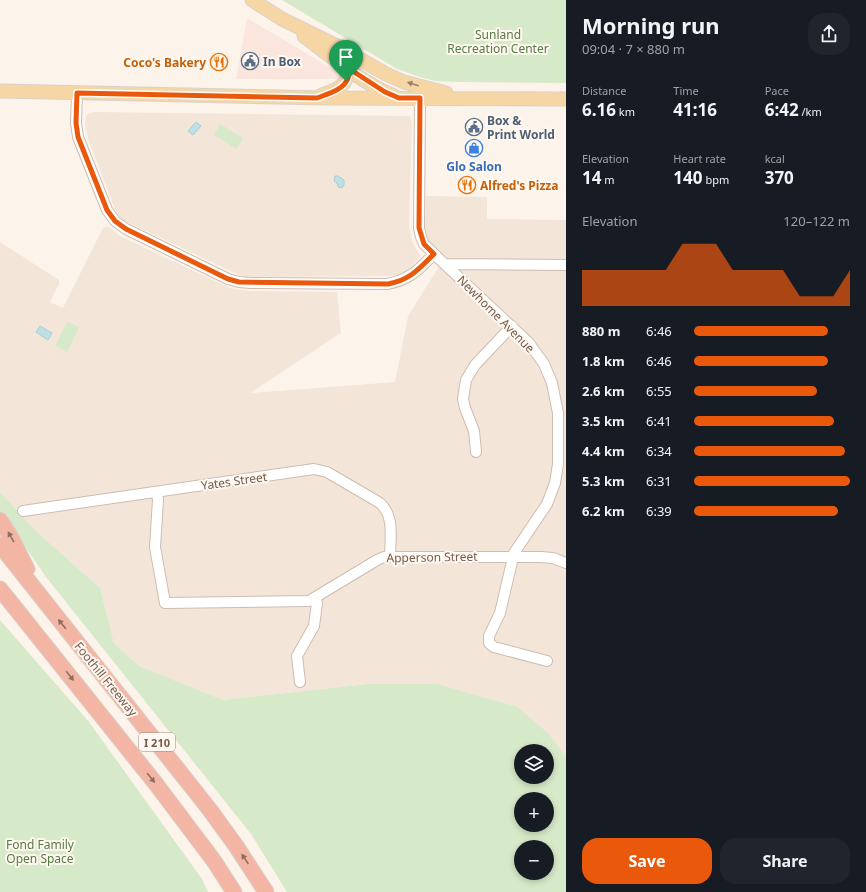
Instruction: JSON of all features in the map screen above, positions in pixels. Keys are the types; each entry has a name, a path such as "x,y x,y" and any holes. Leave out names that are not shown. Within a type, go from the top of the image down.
{"highway":[{"path":"0,520 11,537 41,597"},
{"name":"Foothill Freeway","path":"0,545 210,810 266,892"},
{"name":"I 210","path":"0,590 156,784 209,855 234,892"}],"main road":[{"path":"252,0 282,19 348,68 380,89 399,98"},
{"path":"282,19 337,46 386,74 404,82 464,98"},
{"path":"317,98 344,84 347,80 348,68"},
{"path":"0,91 317,98 566,99"},
{"path":"0,100 77,93"}],"street":[{"path":"77,93 76,123 78,137 104,206 112,218 126,229 228,279 251,283 388,284 409,277 434,254"},
{"name":"Newhome Avenue","path":"420,98 419,228 424,244 529,343 544,364 552,383 558,413 558,464 552,493 548,504 518,545 513,557 500,613 489,636 489,643 494,647 546,661"},
{"path":"446,264 566,265"},
{"path":"476,452 474,430 467,413 464,399 466,380 475,365 512,326"},
{"name":"Yates Street","path":"23,512 320,470 327,472 380,503 387,510 390,520 390,557"},
{"name":"Apperson Street","path":"157,493 158,500 155,547 165,603 306,601 314,598 377,560 390,557 553,558 566,563"},
{"path":"300,682 297,656 314,626 317,603 314,598"}],"shaded area":[{"path":"247,18 338,72 339,78 236,79"},
{"path":"94,112 410,116 412,123 409,225 414,246 420,254 420,257 406,272 396,276 246,277 239,275 123,220 116,212 88,139 85,123 86,118 87,114"},
{"path":"426,196 487,197 487,219 566,220 566,757 549,734 368,684 223,700 139,666 114,643 100,588 37,532 0,492 0,242 59,280 59,284 50,302 63,308 103,228 108,226 120,236 230,288 249,291 337,292 341,333 250,393 395,382 408,316 445,257 428,240 425,228"}],"green space":[{"name":"Sunland Recreation Center","path":"282,0 566,0 566,83 459,82 435,81 423,78 397,69"},
{"path":"220,124 243,138 236,149 214,135"},
{"path":"67,322 79,327 67,352 55,346"},
{"path":"0,492 37,532 100,588 114,643 139,666 223,700 368,684 437,684 517,707 549,734 566,757 566,892 287,892 251,834 46,577 0,510"},
{"name":"Fond Family Open Space","path":"0,620 89,722 202,879 208,892 0,892"}],"water":[{"path":"196,122 201,126 193,135 188,131"},
{"path":"335,176 338,176 344,180 344,185 342,188 338,187 337,183 334,181"},
{"path":"40,326 52,333 48,340 36,332"}],"place":[{"name":"In Box","path":"250,61"},
{"name":"Coco's Bakery","path":"219,62"},
{"name":"Box & Print World","path":"474,127"},
{"name":"Glo Salon","path":"474,148"},
{"name":"Alfred's Pizza","path":"467,185"}],"route":[{"path":"348,68 374,86 399,98 420,98 419,228 424,244 434,254 409,277 397,282 388,284 273,284 243,283 228,279 126,229 115,221 104,206 78,137 76,123 77,93 192,94 317,98 339,88 346,81 348,68"}]}
